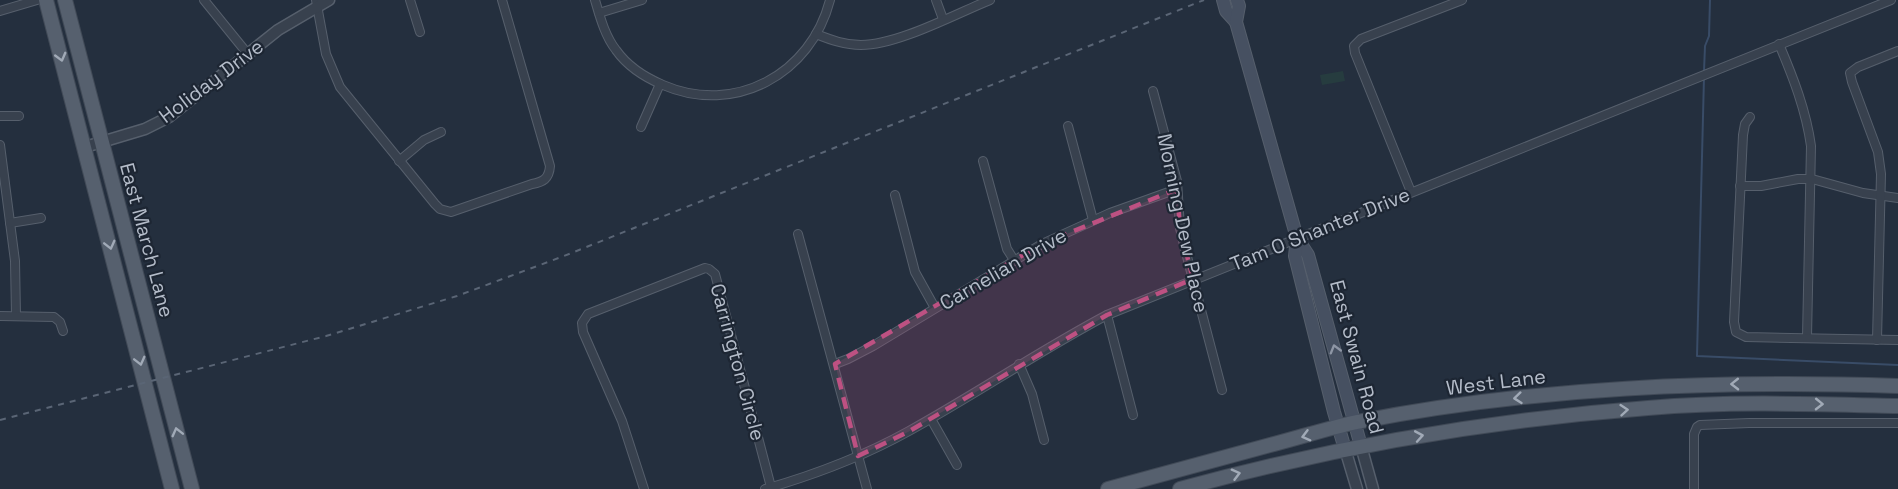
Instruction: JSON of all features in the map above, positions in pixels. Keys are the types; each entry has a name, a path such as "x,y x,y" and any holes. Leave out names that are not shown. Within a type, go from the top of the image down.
{"main road":[{"name":"East March Lane","path":"46,0 172,489"},
{"name":"East March Lane","path":"65,0 192,489"},
{"name":"East Swain Road","path":"1223,0 1226,11 1236,22"},
{"name":"East Swain Road","path":"1237,0 1239,6 1236,22 1297,238 1308,255 1361,446"},
{"name":"East Swain Road","path":"1297,238 1295,256 1345,448"},
{"name":"West Lane","path":"1108,489 1355,422 1472,402 1604,389 1781,383 1898,386"},
{"name":"West Lane","path":"1180,489 1259,467 1345,448 1545,417 1651,407 1754,403 1898,406"}],"street":[{"path":"0,11 38,0"},
{"path":"204,0 247,53"},
{"name":"Holiday Drive","path":"85,147 145,129 169,117 247,53 317,3 328,0"},
{"path":"410,0 420,32"},
{"path":"317,3 326,54 334,77 399,161 440,209 448,212 542,182 548,176 550,166 502,0"},
{"path":"595,0 609,39 621,57 635,70 675,90 705,95 728,94 753,88 774,78 793,64 808,48 824,18 830,0"},
{"path":"599,13 642,0"},
{"path":"936,0 943,19"},
{"path":"816,33 843,43 869,45 888,41 990,0"},
{"path":"1410,192 1354,45 1361,39 1462,0"},
{"name":"Tam O Shanter Drive","path":"768,488 858,456 931,419 1019,364 1107,315 1891,0"},
{"path":"1779,44 1798,91 1809,127 1812,179 1807,337"},
{"path":"1877,340 1881,174 1878,152 1850,73 1858,67 1898,51"},
{"path":"641,127 660,84"},
{"name":"Morning Dew Place","path":"1153,91 1178,189 1180,228 1222,390"},
{"path":"0,116 19,116"},
{"path":"1750,117 1745,124 1743,135 1734,322 1736,332 1746,337 1898,340"},
{"path":"1068,126 1093,220"},
{"path":"399,161 424,140 441,132"},
{"path":"0,145 15,261 16,316"},
{"path":"983,161 1007,249 1014,260"},
{"path":"1740,186 1761,186 1798,179 1812,179 1881,197 1898,198"},
{"name":"Carnelian Drive","path":"835,364 873,346 1042,244 1093,220 1178,189"},
{"path":"895,195 915,272 935,308"},
{"path":"10,223 41,218"},
{"path":"798,234 867,489"},
{"name":"Carrington Circle","path":"644,489 622,421 583,332 582,323 588,314 705,268 713,272 716,277 768,488"},
{"path":"1107,315 1133,415"},
{"path":"0,316 54,316 60,322 63,331"},
{"path":"1019,364 1032,394 1044,440"},
{"path":"931,419 957,465"},
{"path":"1694,489 1694,434 1697,427 1704,424 1898,423"},
{"name":"East Swain Road","path":"1361,446 1372,489"},
{"name":"East Swain Road","path":"1345,448 1357,489"}],"highlighted area":[{"path":"1177,189 1180,228 1193,279 1107,315 908,432 858,456 835,364 1042,244"}],"green space":[{"path":"1343,71 1345,81 1322,85 1320,75"}],"waterway":[{"path":"1704,71 1705,46 1709,36 1710,0"},
{"path":"1704,77 1697,356 1898,365"}],"railway":[{"path":"0,420 326,336 457,296 564,256 1204,0"}]}
